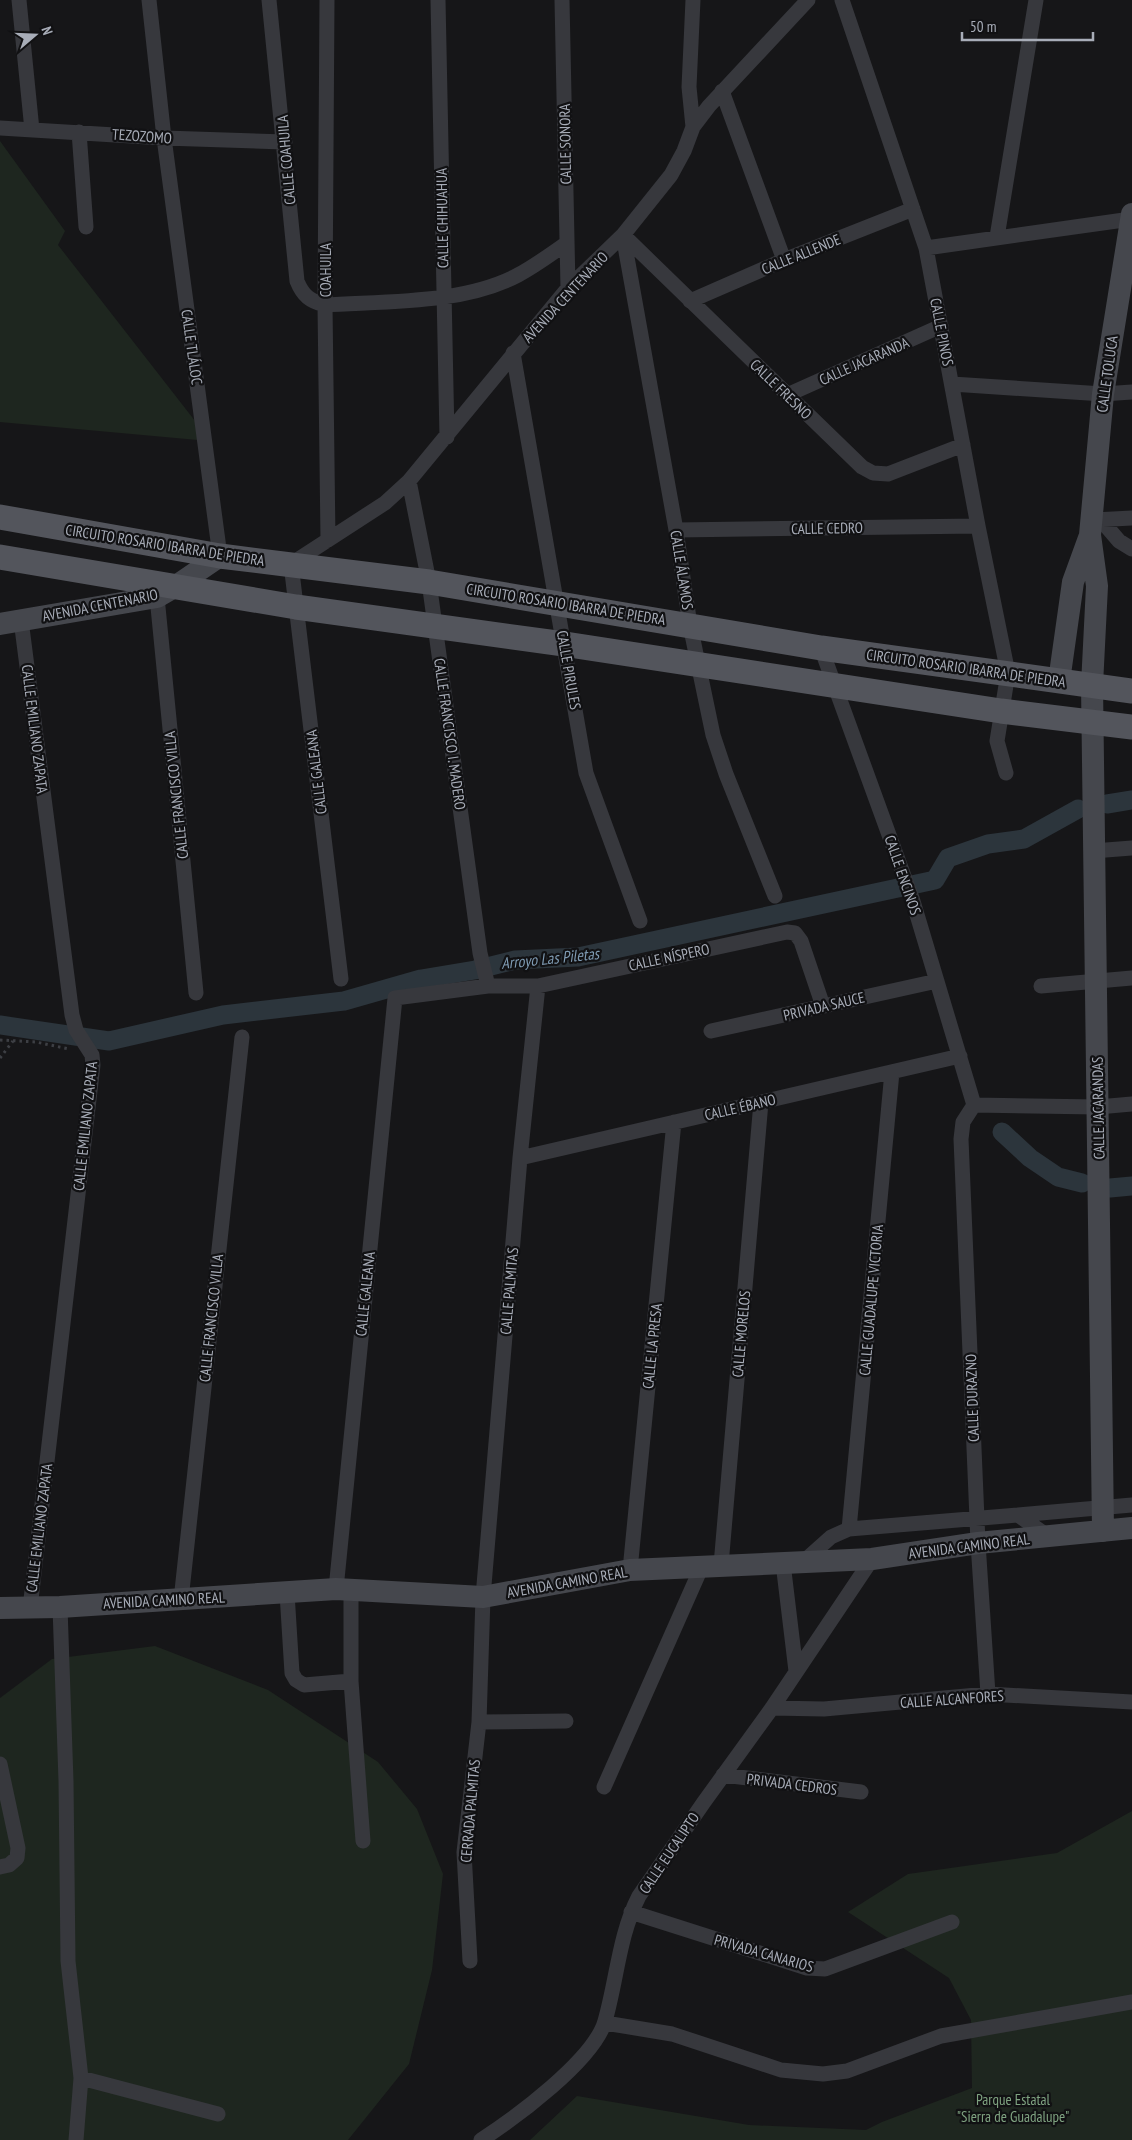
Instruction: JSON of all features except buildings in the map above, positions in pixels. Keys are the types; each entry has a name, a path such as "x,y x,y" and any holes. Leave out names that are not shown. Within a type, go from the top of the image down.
{"main road":[{"name":"CALLE TOLUCA","path":"1092,685 1097,586 1094,525 1103,394 1124,303 1132,216"},
{"name":"CIRCUITO ROSARIO IBARRA DE PIEDRA","path":"0,517 220,556 429,582 821,648 1132,691"},
{"name":"CALLE TOLUCA","path":"1059,680 1073,582 1094,525"},
{"name":"AVENIDA CENTENARIO","path":"11,622 166,592 220,556"},
{"path":"0,557 166,592 296,607 564,644 1002,711 1132,727"},
{"name":"CALLE JACARANDAS","path":"1092,685 1104,1530"},
{"name":"AVENIDA CAMINO REAL","path":"0,1608 60,1607 343,1590 483,1597 630,1570 872,1559 978,1543 1132,1528"}],"street":[{"path":"19,0 32,130"},
{"name":"CALLE TLÁLOC","path":"150,0 164,138 220,556"},
{"name":"CALLE COAHUILA","path":"269,0 285,142 297,281 302,293 312,301 325,305"},
{"name":"COAHUILA","path":"327,0 325,305 328,540"},
{"name":"CALLE CHIHUAHUA","path":"438,0 447,437"},
{"name":"CALLE SONORA","path":"562,0 568,288"},
{"path":"693,0 689,87 693,127"},
{"name":"AVENIDA CENTENARIO","path":"291,564 385,503 409,481 568,288 623,235 672,175 693,127 722,91 808,0"},
{"name":"CALLE PINOS","path":"842,0 926,248 978,526 1008,673"},
{"path":"997,237 1036,0"},
{"path":"722,91 784,260"},
{"name":"TEZOZOMO","path":"0,128 164,138 285,142"},
{"path":"79,132 86,227"},
{"name":"CALLE ALLENDE","path":"690,300 784,260 913,209"},
{"path":"926,248 1132,216"},
{"name":"CALLE FRESNO","path":"623,235 862,467 873,473 888,474 963,446"},
{"name":"CALLE ÁLAMOS","path":"623,235 676,530 690,625 713,735 726,774 775,896"},
{"path":"325,305 444,297 479,289 518,275 567,244"},
{"name":"CALLE JACARANDA","path":"787,395 941,326"},
{"name":"CALLE PIRULES","path":"513,353 586,773 640,921"},
{"path":"952,384 1103,394 1132,392"},
{"name":"CALLE FRANCISCO I. MADERO","path":"409,481 429,582 480,953 487,981"},
{"path":"1094,525 1132,518"},
{"path":"1094,525 1132,549"},
{"name":"CALLE CEDRO","path":"676,530 978,526"},
{"name":"CALLE GALEANA","path":"291,564 341,979"},
{"name":"CALLE FRANCISCO VILLA","path":"166,592 196,993"},
{"name":"CALLE EMILIANO ZAPATA","path":"11,622 71,1005 76,1030 92,1054 93,1065 30,1608"},
{"name":"CALLE ENCINOS","path":"821,648 912,898 974,1105"},
{"path":"1006,773 997,741 1008,673"},
{"path":"1093,851 1132,848"},
{"name":"CALLE NÍSPERO","path":"395,998 487,981 538,986 787,932 795,933 801,941 824,1006"},
{"path":"1041,986 1132,978"},
{"name":"PRIVADA SAUCE","path":"711,1031 937,981"},
{"name":"CALLE PALMITAS","path":"483,1597 520,1158 538,986"},
{"name":"CALLE GALEANA","path":"363,1841 343,1590 395,998"},
{"name":"CALLE FRANCISCO VILLA","path":"181,1600 242,1037"},
{"name":"CALLE ÉBANO","path":"520,1158 960,1056"},
{"name":"CALLE GUADALUPE VICTORIA","path":"849,1529 892,1072"},
{"name":"CALLE MORELOS","path":"604,1787 711,1566 761,1102"},
{"path":"974,1105 1098,1107 1132,1104"},
{"name":"CALLE DURAZNO","path":"974,1105 963,1122 961,1139 978,1543 988,1694"},
{"name":"CALLE LA PRESA","path":"630,1570 674,1122"},
{"path":"796,1671 793,1562 831,1537 849,1529 1132,1505"},
{"path":"1018,1515 1049,1536"},
{"name":"CALLE EUCALIPTO","path":"480,2140 503,2126 568,2072 592,2044 605,2023 624,1932 639,1896 772,1708 872,1559"},
{"path":"287,1593 292,1673 296,1680 304,1685 351,1681"},
{"name":"CERRADA PALMITAS","path":"470,1961 464,1852 479,1722 483,1597"},
{"path":"60,1607 66,1781 68,1962 80,2078 76,2140"},
{"name":"CALLE ALCANFORES","path":"772,1708 824,1709 988,1694 1132,1702"},
{"path":"479,1722 566,1721"},
{"path":"0,1764 18,1848 16,1858 9,1865 0,1867"},
{"name":"PRIVADA CEDROS","path":"723,1775 861,1792"},
{"name":"PRIVADA CANARIOS","path":"631,1912 807,1968 826,1969 952,1922"},
{"path":"605,2023 672,2034 781,2070 823,2074 847,2071 941,2036 1132,2002"},
{"path":"80,2078 218,2114"}],"path":[{"path":"0,1040 36,1042 92,1054"},
{"path":"0,1058 13,1040"}],"green space":[{"path":"0,141 65,231 58,245 199,426 198,440 0,422"},
{"path":"155,1646 268,1690 378,1762 417,1809 443,1874 432,1970 409,2064 348,2140 0,2140 0,1698 52,1659"},
{"name":"Parque Estatal \"Sierra de Guadalupe\"","path":"1132,1811 1132,2140 530,2140 577,2096 749,2125 866,2130 882,2122 972,2088 971,2020 949,1978 848,1912 908,1874 1057,1853"}],"waterway":[{"name":"Arroyo Las Piletas","path":"1107,804 1132,800"},
{"name":"Arroyo Las Piletas","path":"0,1025 109,1041 223,1015 344,1001 421,979 475,970 515,960 578,957 935,880 948,858 988,844 1024,839 1078,809"},
{"path":"1002,1132 1030,1158 1058,1177 1082,1183"},
{"path":"1110,1188 1132,1186"}]}
